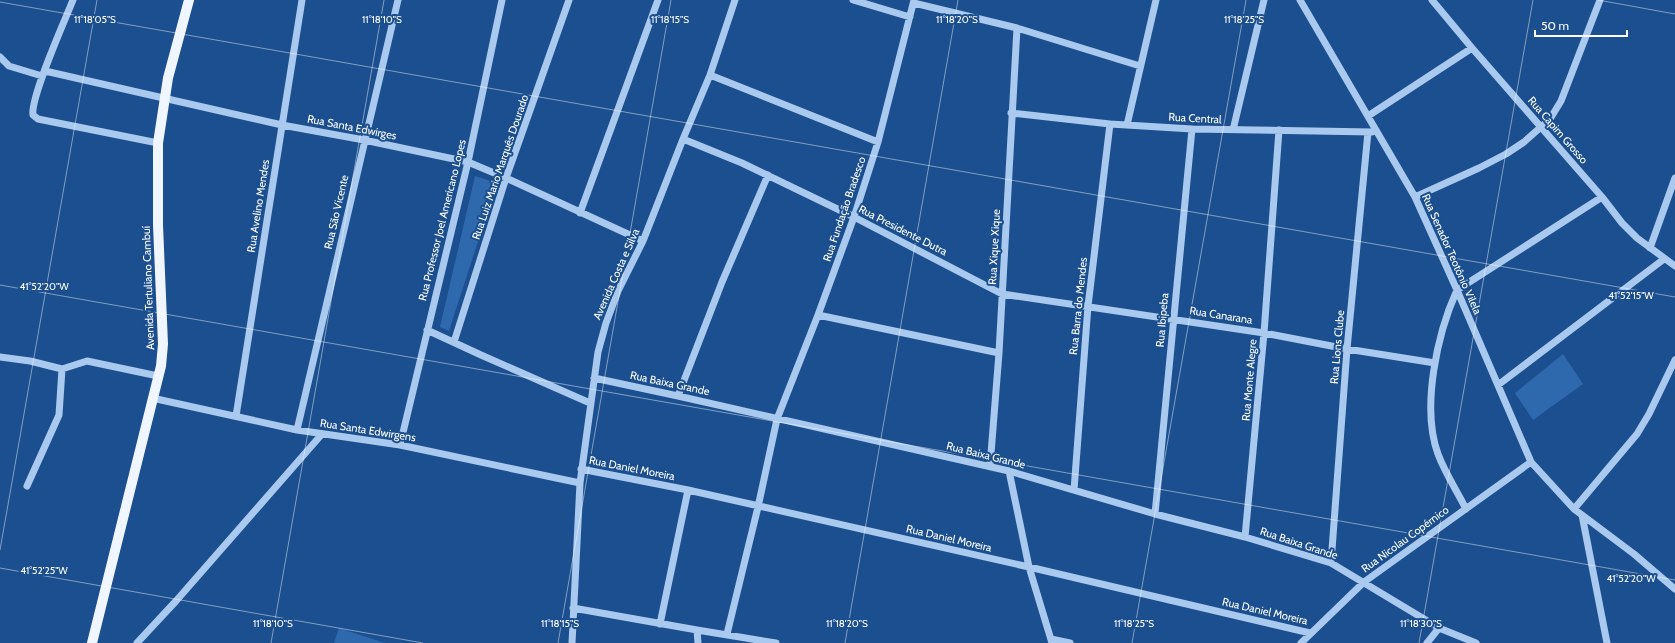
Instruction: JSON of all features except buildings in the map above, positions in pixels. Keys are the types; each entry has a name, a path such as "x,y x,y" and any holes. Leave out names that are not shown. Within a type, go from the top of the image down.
{"main road":[{"name":"Avenida Tertuliano Cambuí","path":"92,643 158,376 163,344 158,226 158,143 164,98 189,0"}],"street":[{"path":"73,0 33,104 33,115 42,120 158,143"},
{"name":"Rua Avelino Mendes","path":"236,416 302,0"},
{"name":"Rua São Vicente","path":"297,430 398,0"},
{"name":"Rua Professor Joel Americano Lopes","path":"400,445 468,162 502,0"},
{"name":"Rua Luiz Mario Marquês Dourado","path":"454,342 506,178 569,0"},
{"path":"580,213 658,0"},
{"name":"Avenida Costa e Silva","path":"572,643 581,469 598,352 606,323 618,291 643,241 683,138 710,75 735,0"},
{"path":"853,0 910,17"},
{"path":"1127,125 1156,0"},
{"path":"1233,130 1264,0"},
{"name":"Rua Senador Teotônio Vilela","path":"1300,0 1415,198 1457,290 1531,462 1574,509 1634,554 1675,589"},
{"name":"Rua Capim Grosso","path":"1432,0 1602,197 1622,223 1650,248 1675,266"},
{"path":"1415,198 1506,154 1524,142 1550,119 1560,102 1600,0"},
{"path":"914,1 1017,28 1140,66"},
{"name":"Rua Fundação Bradesco","path":"727,634 758,507 777,419 818,315 854,217 878,142 914,1"},
{"name":"Rua Xique Xique","path":"990,466 999,353 1017,28"},
{"path":"1368,116 1472,48"},
{"name":"Rua Santa Edwirges","path":"0,57 9,66 44,74 164,98 282,125 364,140 468,162 643,241"},
{"path":"710,75 878,142"},
{"name":"Rua Central","path":"1012,113 1110,124 1192,129 1377,132"},
{"name":"Rua Barra do Mendes","path":"1074,490 1088,306 1110,124"},
{"name":"Rua Ibipeba","path":"1155,514 1192,129"},
{"name":"Rua Monte Alegre","path":"1245,537 1264,333 1279,130"},
{"name":"Rua Lions Clube","path":"1331,563 1347,349 1368,132"},
{"name":"Rua Presidente Dutra","path":"683,138 768,175 854,217 1002,294"},
{"path":"678,396 722,282 768,175"},
{"path":"1650,248 1675,178"},
{"path":"1466,509 1438,454 1432,432 1430,404 1441,335 1449,308 1457,290 1602,197"},
{"path":"1498,385 1664,259"},
{"name":"Rua Canarana","path":"1002,294 1264,333 1347,349 1436,363"},
{"path":"818,315 999,353"},
{"path":"427,330 590,403"},
{"path":"0,357 30,361 62,369 87,361 158,376"},
{"path":"1574,509 1637,434 1649,414 1675,360"},
{"path":"27,486 59,415 62,369"},
{"name":"Rua Baixa Grande","path":"594,378 990,466 1155,514 1245,537 1331,563 1439,628 1476,643"},
{"name":"Rua Santa Edwirgens","path":"152,398 297,430 400,445 580,483"},
{"path":"137,643 176,601 322,434"},
{"name":"Rua Nicolau Copérnico","path":"1301,643 1364,582 1531,462"},
{"name":"Rua Daniel Moreira","path":"581,469 688,490 1029,567 1310,633"},
{"path":"1009,471 1029,567 1051,641 1070,643"},
{"path":"660,624 688,490"},
{"path":"1582,514 1607,643"},
{"path":"573,608 776,643"},
{"path":"1427,643 1439,628"},
{"path":"697,630 698,643"}],"shaded area":[{"path":"475,176 497,183 449,331 440,327"},
{"path":"1563,354 1583,384 1533,420 1515,393"},
{"path":"339,628 385,643 334,643"}]}
